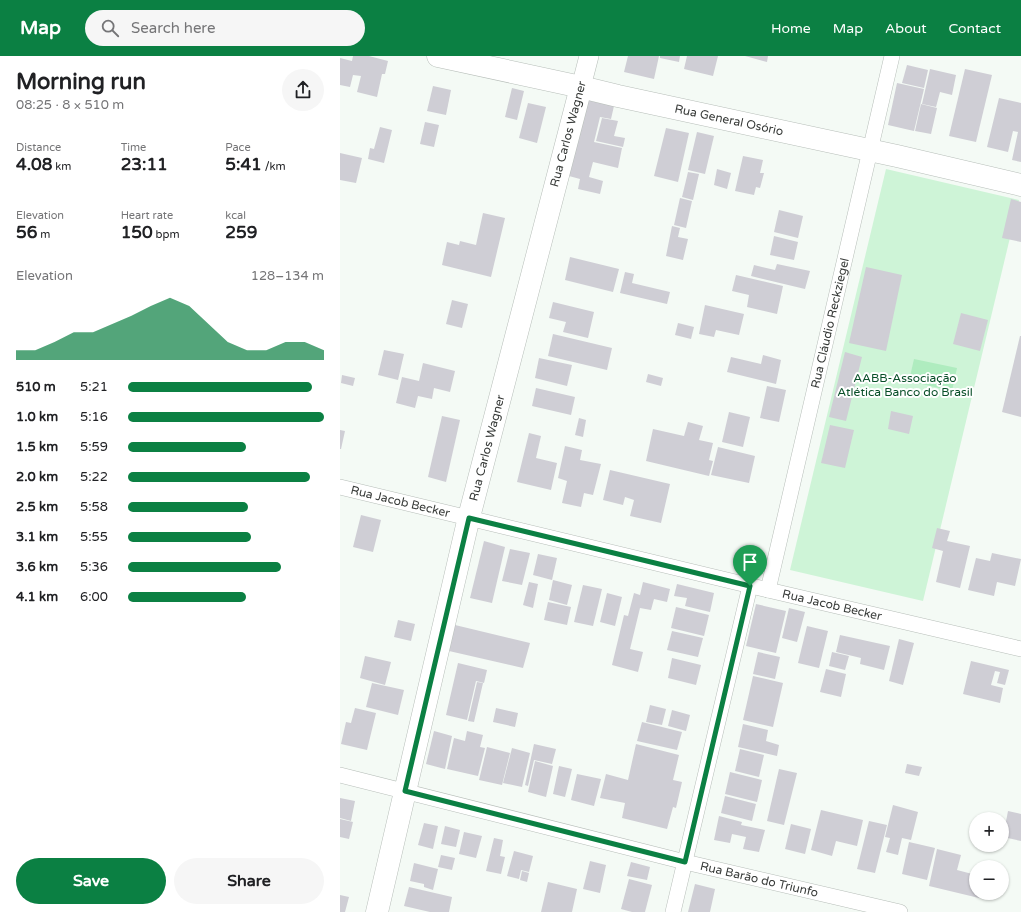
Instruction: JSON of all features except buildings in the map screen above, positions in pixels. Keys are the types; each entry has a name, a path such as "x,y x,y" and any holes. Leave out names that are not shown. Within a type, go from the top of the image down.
{"main road":[{"name":"Rua General Osório","path":"438,56 870,150 1021,185"},
{"name":"Rua Carlos Wagner","path":"377,912 469,518 581,87"}],"street":[{"name":"Rua Carlos Wagner","path":"581,87 589,56"},
{"name":"Rua Cláudio Reckziegel","path":"768,590 892,56"},
{"name":"Rua Jacob Becker","path":"340,487 750,586 1021,649"},
{"path":"673,912 750,586"},
{"name":"Rua Barão do Triunfo","path":"340,775 685,862 900,912"}],"green space":[{"name":"AABB-Associação Atlética Banco do Brasil","path":"886,169 1019,200 923,601 790,570"}],"shaded area":[{"path":"914,359 957,368 952,391 909,381"}],"route":[{"path":"469,518 750,586 685,862 405,791 469,518"}]}
